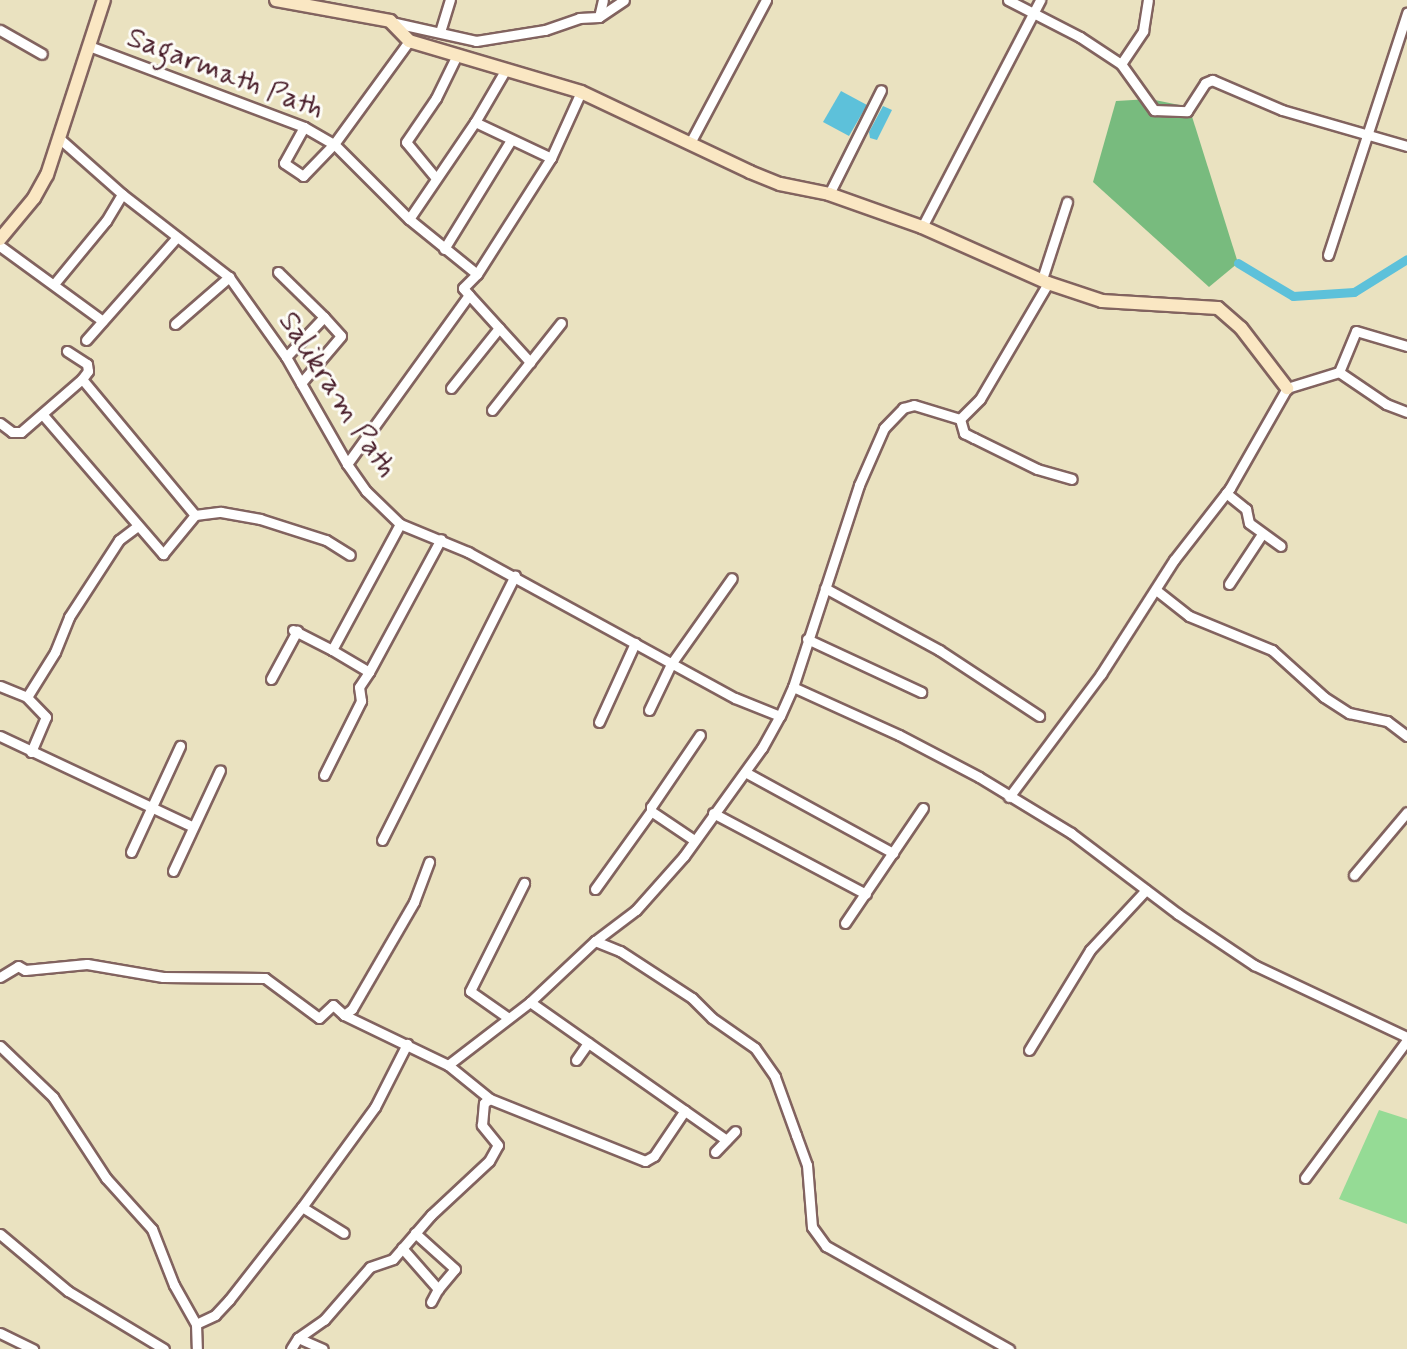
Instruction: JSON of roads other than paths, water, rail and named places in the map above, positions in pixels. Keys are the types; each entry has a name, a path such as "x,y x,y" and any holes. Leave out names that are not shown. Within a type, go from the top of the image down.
{"street":[{"path":"0,239 41,186 104,0"},
{"path":"276,0 476,41 545,30 579,18 599,17 624,0"},
{"path":"440,32 450,0"},
{"path":"599,17 603,0"},
{"path":"690,143 766,0"},
{"path":"1008,0 1121,64 1154,110 1187,111 1205,83 1212,80 1282,110 1407,146"},
{"path":"922,227 1025,23 1035,13 1040,0"},
{"path":"1121,64 1143,31 1148,0"},
{"path":"1328,255 1407,13"},
{"path":"390,21 409,41 581,92 727,163 780,184 829,194 922,227 1045,281 1102,301 1218,308 1241,328 1287,388"},
{"path":"0,30 42,54"},
{"path":"304,127 284,163 303,176 334,144 409,41"},
{"name":"Sagarmath Path","path":"89,46 304,127 334,144 409,219 477,274"},
{"path":"435,177 406,142 436,98 456,57"},
{"path":"409,219 475,122 506,69"},
{"path":"829,194 881,90"},
{"path":"530,362 463,288 477,274 551,158 581,92"},
{"path":"475,122 551,158"},
{"name":"Salikram Path","path":"59,138 122,194 229,277 286,357 347,464 366,491 400,524 441,539 515,576 735,698 780,716"},
{"path":"444,249 511,140"},
{"path":"54,284 106,221 122,194"},
{"path":"960,419 980,399 1045,281 1067,202"},
{"path":"86,340 177,237"},
{"path":"0,246 103,321"},
{"path":"278,272 342,338 301,383"},
{"path":"175,324 229,277"},
{"path":"347,464 469,295"},
{"path":"286,357 324,317"},
{"path":"492,410 561,323"},
{"path":"451,388 499,328"},
{"path":"1339,372 1356,331 1407,346"},
{"path":"0,423 12,432 21,432 82,379 88,371 87,364 67,351"},
{"path":"1009,797 1101,674 1174,560 1226,493 1287,388 1339,372"},
{"path":"1339,372 1386,404 1407,412"},
{"path":"82,379 195,515"},
{"path":"448,1065 470,1052 507,1017 530,1002 595,941 636,910 668,877 745,772 780,716 793,687 859,485 884,428 903,408 914,405 960,419"},
{"path":"43,415 136,527 163,554 195,515 221,512 260,519 326,540 350,555"},
{"path":"960,419 964,433 1037,469 1072,479"},
{"path":"1226,493 1243,505 1249,523 1281,546"},
{"path":"332,650 400,524"},
{"path":"27,697 55,652 69,617 119,540 136,527"},
{"path":"1229,584 1262,534"},
{"path":"324,775 361,701 359,687 441,539"},
{"path":"382,840 515,576"},
{"path":"649,710 671,664 732,578"},
{"path":"825,588 939,650 1039,716"},
{"path":"1156,590 1189,616 1272,650 1324,697 1349,713 1387,721 1407,736"},
{"path":"271,679 295,630 369,672"},
{"path":"807,639 921,692"},
{"path":"599,722 635,643"},
{"path":"0,686 27,697 46,717 31,752"},
{"path":"793,687 941,756 1071,833 1254,965 1407,1038 1305,1178"},
{"path":"595,889 700,735"},
{"path":"0,736 193,827"},
{"path":"131,852 180,746"},
{"path":"173,871 220,770"},
{"path":"745,772 893,853"},
{"path":"845,923 923,808"},
{"path":"651,811 694,840"},
{"path":"1354,875 1407,812"},
{"path":"713,813 866,894"},
{"path":"344,1015 352,1009 414,902 429,862"},
{"path":"507,1017 470,991 524,883"},
{"path":"1029,1050 1090,950 1146,890"},
{"path":"595,941 620,951 692,998 712,1018 755,1048 775,1077 807,1165 812,1227 826,1246 1009,1349"},
{"path":"0,977 18,966 25,970 87,964 163,977 244,975 265,978 319,1018 333,1005 344,1015 448,1065 490,1099 645,1161 654,1156 685,1110"},
{"path":"530,1002 726,1140"},
{"path":"576,1060 588,1043"},
{"path":"196,1324 215,1315 229,1300 302,1207 375,1107 407,1044"},
{"path":"0,1046 53,1097 106,1178 152,1229 174,1285 196,1324 197,1349"},
{"path":"291,1349 298,1338 324,1320 370,1267 393,1259 415,1233 489,1161 498,1145 482,1125 484,1103 490,1099"},
{"path":"715,1152 735,1131"},
{"path":"302,1207 344,1233"},
{"path":"415,1233 455,1269 431,1302"},
{"path":"0,1234 68,1291 164,1349"},
{"path":"402,1248 438,1289"},
{"path":"0,1333 33,1349"},
{"path":"298,1338 323,1349"}],"water":[{"path":"841,91 867,105 849,136 823,122"},
{"path":"883,106 892,110 877,140 870,138 869,132"}],"waterway":[{"path":"1238,263 1293,296 1354,292 1407,259"}]}
